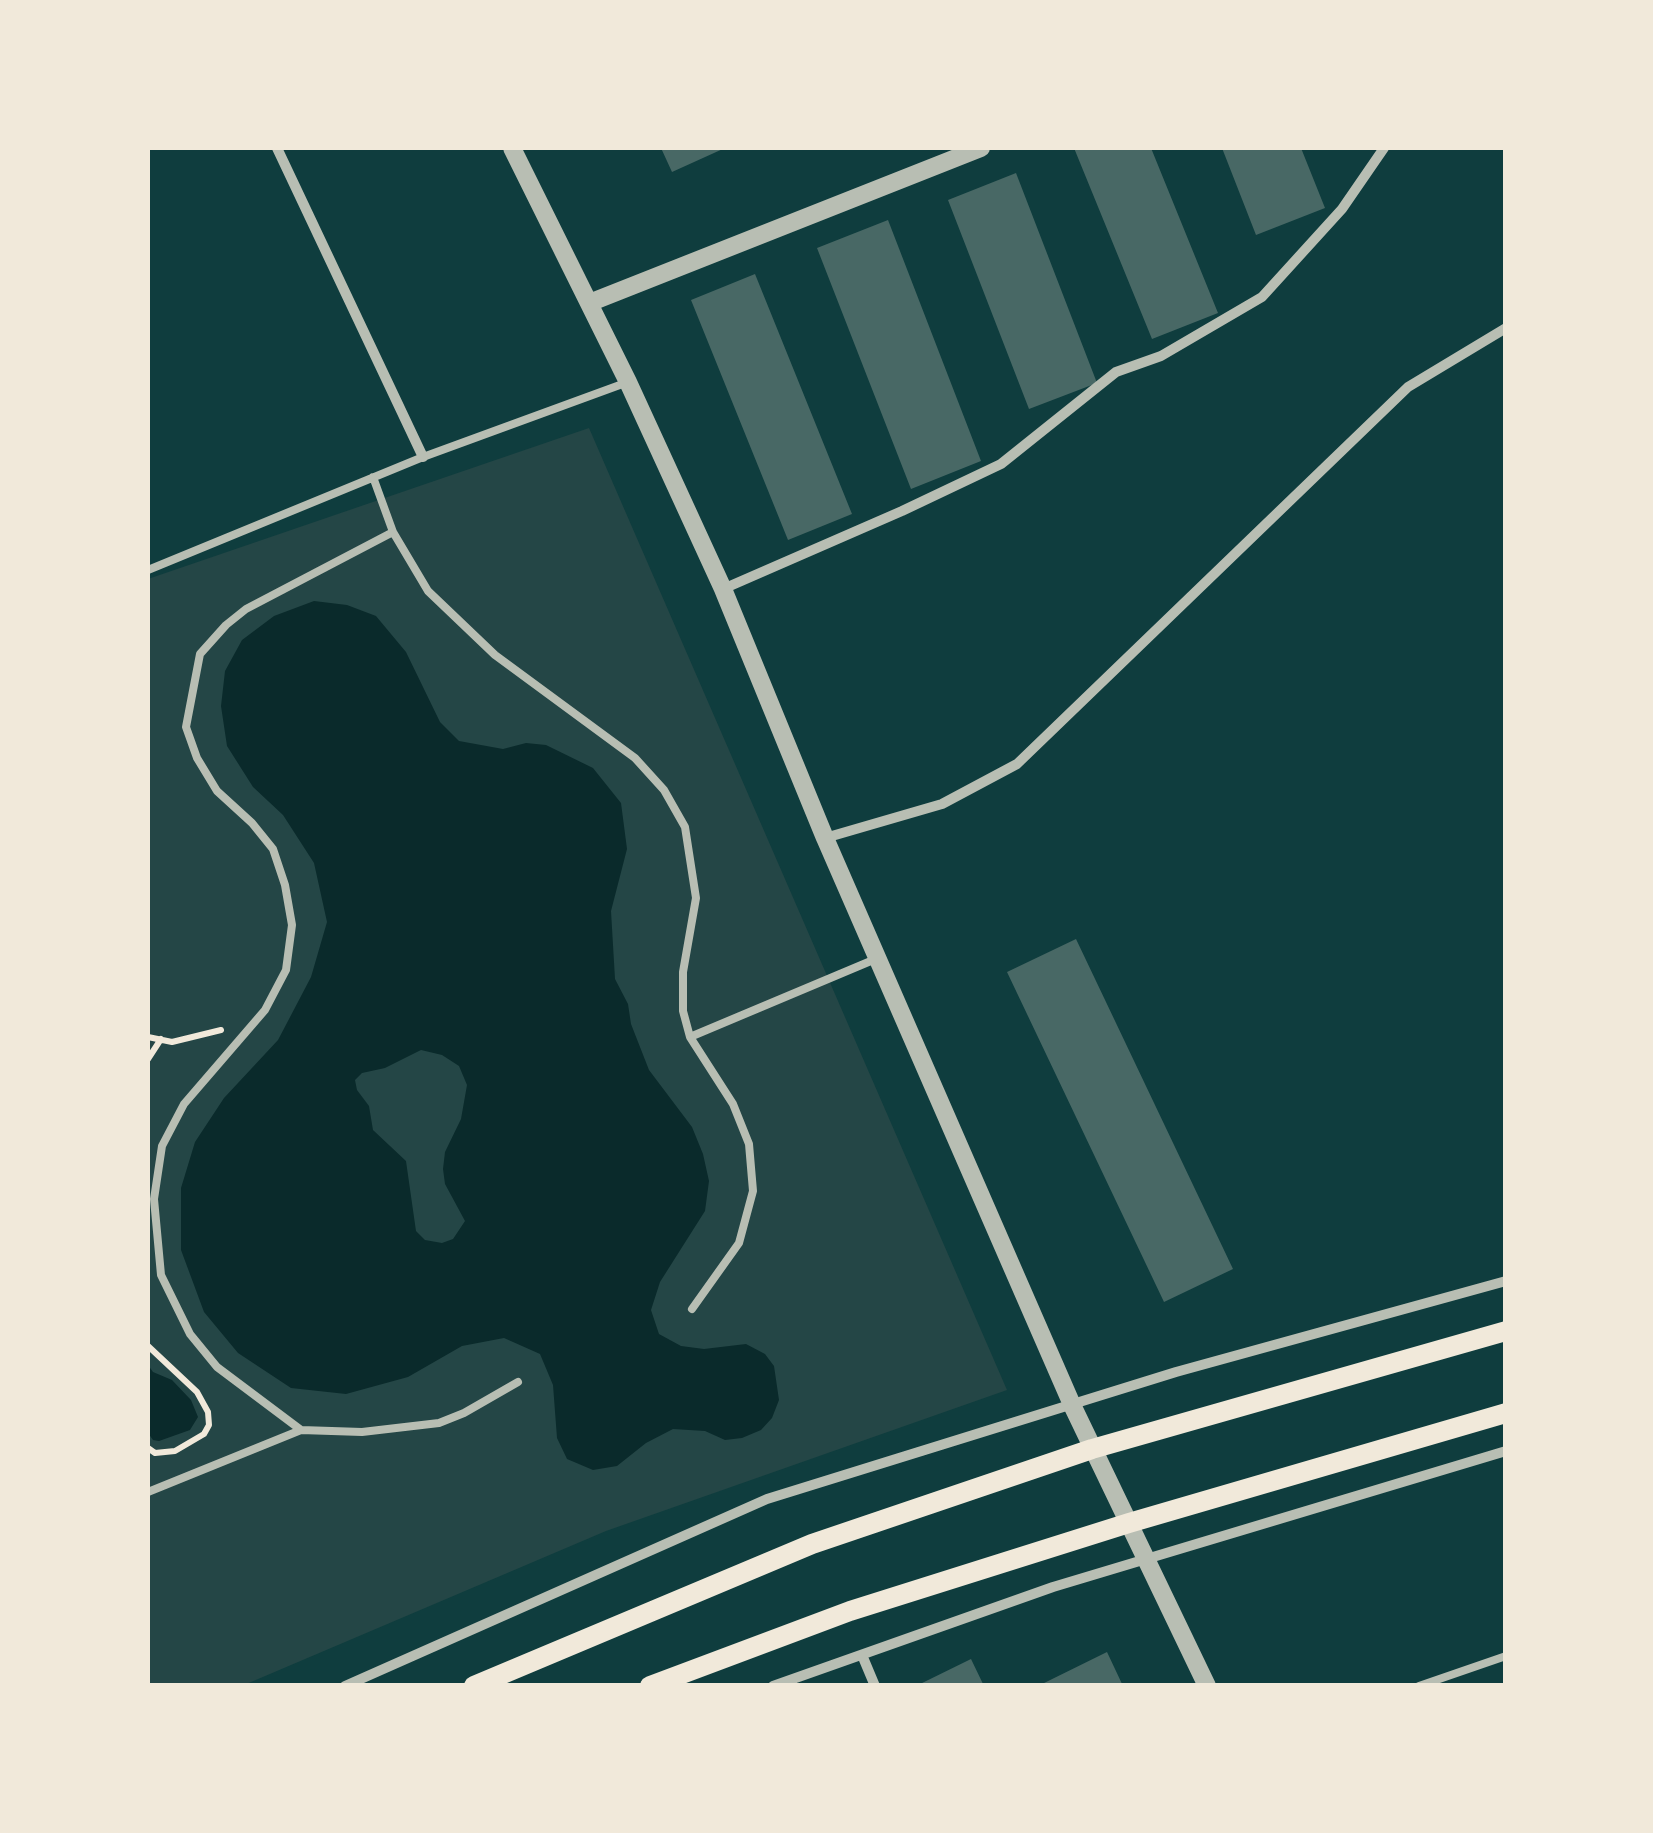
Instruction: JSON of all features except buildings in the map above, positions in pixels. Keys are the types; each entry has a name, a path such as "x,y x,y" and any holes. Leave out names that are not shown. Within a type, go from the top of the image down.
{"main road":[{"path":"474,1686 812,1544 1092,1449 1506,1331"},
{"path":"650,1686 850,1610 1506,1414"}],"street":[{"path":"276,148 423,457"},
{"path":"512,148 628,382 723,589 825,838 1073,1406 1207,1686"},
{"path":"589,303 981,148"},
{"path":"723,589 902,512 1000,464 1116,372 1161,356 1262,297 1342,209 1384,148"},
{"path":"825,838 942,804 1016,764 1408,387 1506,328"},
{"path":"345,1686 767,1499 1176,1372 1506,1281"},
{"path":"774,1686 1053,1587 1506,1451"},
{"path":"862,1654 875,1686"}],"lane":[{"path":"148,570 423,457 628,382"},
{"path":"372,477 393,532 428,591 454,619 536,687 636,758 664,790 685,827 696,898 683,972 683,1010 690,1038 733,1104 749,1144 753,1191 739,1243 692,1308"},
{"path":"301,1430 217,1367 190,1334 161,1275 154,1199 162,1146 184,1104 266,1010 286,970 292,925 273,850 252,822 216,791 197,758 186,727 200,654 226,625 246,609 393,532"},
{"path":"690,1038 878,958"},
{"path":"148,1492 301,1430 362,1432 439,1423 518,1382"},
{"path":"1418,1686 1506,1656"}],"path":[{"path":"148,1036 172,1042 256,1022"},
{"path":"148,1058 161,1039"},
{"path":"148,1346 197,1392 208,1412 209,1425 204,1434 175,1451 155,1453 148,1448"}],"shaded area":[{"path":"589,428 1007,1390 606,1531 244,1685 148,1685 148,579"},
{"path":"314,601 347,605 376,616 406,652 440,722 459,741 503,749 526,743 546,745 593,768 621,803 627,849 611,911 615,979 628,1004 631,1024 649,1070 692,1127 709,1181 705,1211 660,1282 651,1310 659,1334 681,1346 704,1349 746,1344 765,1354 774,1366 779,1400 772,1418 761,1430 725,1440 705,1431 673,1429 646,1443 617,1466 593,1470 567,1459 557,1438 553,1385 540,1354 504,1338 462,1346 408,1377 346,1394 291,1388 238,1353 204,1312 181,1250 181,1188 195,1142 224,1098 278,1040 311,977 327,922 314,863 283,815 253,787 227,746 221,706 225,671 242,640 274,616","holes":["421,1050 442,1055 459,1066 467,1085 461,1119 445,1152 443,1169 445,1184 465,1221 453,1239 442,1243 425,1240 416,1231 406,1161 373,1130 369,1106 355,1080 362,1073 385,1068"]},
{"path":"148,1365 153,1372 172,1380 191,1400 198,1417 190,1430 159,1441 148,1433"}]}
